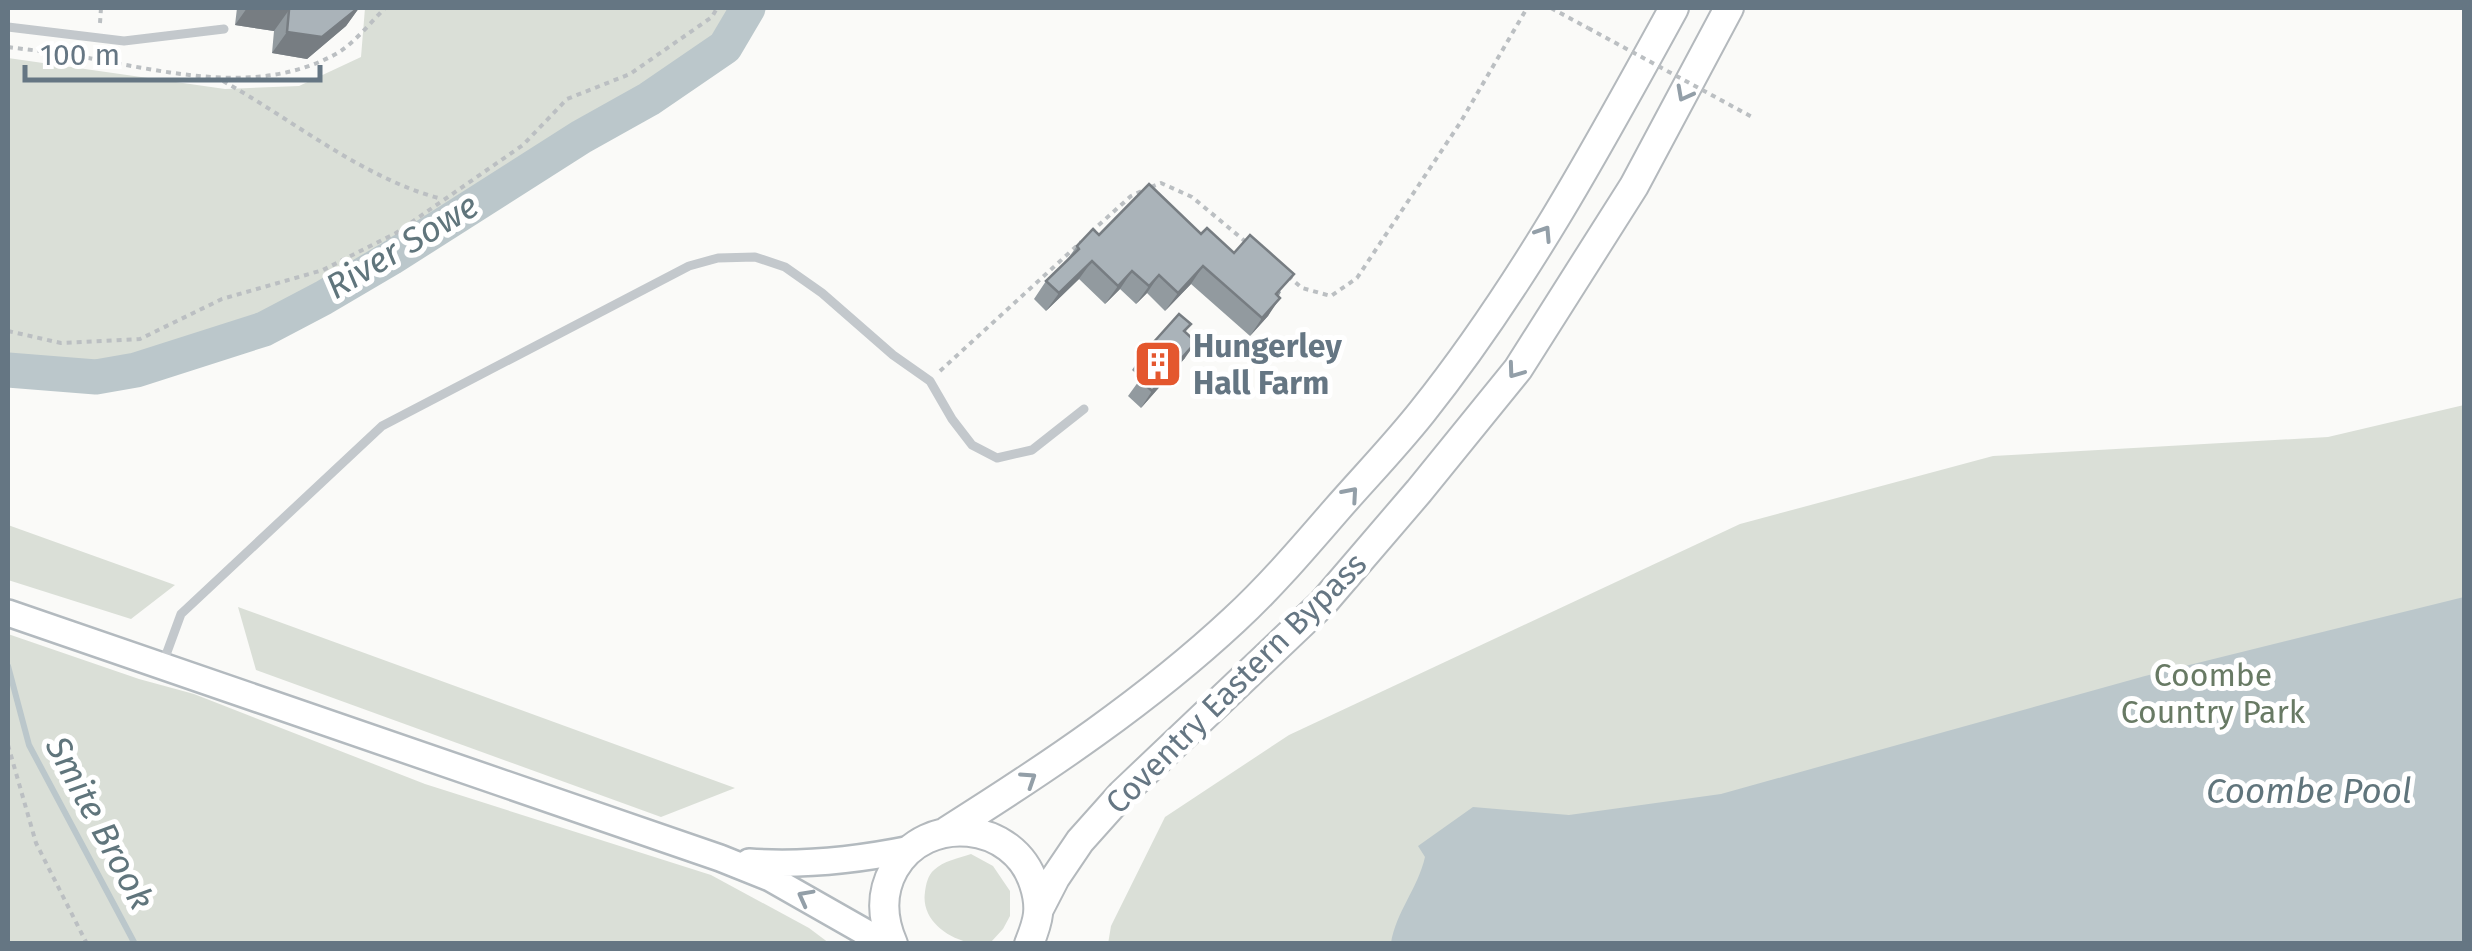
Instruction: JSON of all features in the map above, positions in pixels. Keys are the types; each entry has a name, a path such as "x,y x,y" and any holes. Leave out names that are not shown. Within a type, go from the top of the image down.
{"highway":[{"name":"Coventry Eastern Bypass","path":"911,849 948,832 1066,754 1234,620 1286,567 1421,414 1481,332 1590,162 1674,8"},
{"name":"Coventry Eastern Bypass","path":"1034,931 1055,878 1080,841 1323,603 1518,368 1634,186 1729,8"},
{"path":"948,832 984,834 1014,852 1031,876 1034,931"},
{"path":"890,944 884,896 896,866 911,849"}],"main road":[{"path":"8,613 720,858 770,878 890,944"},
{"path":"720,858 787,865 828,863 911,849"}],"lane":[{"path":"8,27 124,41 224,29"},
{"path":"162,666 181,614 382,426 689,266 718,258 756,257 785,267 822,293 893,356 930,381 952,420 972,445 997,458 1032,450 1084,409"}],"path":[{"path":"8,47 167,73 249,78 298,69 336,54 384,8"},
{"path":"8,331 61,343 140,339 222,299 323,270 396,233 523,145 568,98 630,74 712,17 717,8"},
{"path":"1288,276 1302,288 1331,296 1357,278 1460,124 1527,8"},
{"path":"1551,8 1754,118"},
{"path":"219,78 380,175 442,199"},
{"path":"930,381 1131,196 1161,182 1192,197 1247,242"},
{"path":"8,745 36,843 88,944"}],"green space":[{"path":"365,8 762,8 756,25 722,58 667,98 489,212 262,345 96,377 8,370 8,58 225,89 299,86 361,57"},
{"name":"Coombe Country Park","path":"2464,405 2464,943 1108,944 1111,926 1165,817 1289,735 1740,524 1993,456 2328,437"},
{"path":"8,525 175,585 131,619 8,580"},
{"path":"238,607 735,788 661,817 256,670"},
{"path":"8,634 194,694 425,784 711,875 809,928 829,943 8,943"},
{"path":"971,854 993,866 1010,891 1010,916 991,942 958,939 935,924 926,910 925,889 932,872 946,862"}],"water":[{"name":"Coombe Pool","path":"2464,597 2464,943 1391,943 1425,857 1418,846 1473,807 1569,815 1721,794 2145,676"}],"building":[{"path":"273,8 358,8 322,37 287,32 289,10"},
{"path":"1149,184 1201,234 1207,228 1234,253 1250,235 1294,274 1262,318 1203,266 1178,293 1159,275 1149,286 1132,271 1118,286 1092,261 1059,293 1046,281 1079,249 1077,246 1093,229 1099,235"},
{"name":"Hungerley Hall Farm","path":"1179,314 1191,324 1184,331 1196,342 1152,391 1140,380 1155,364 1143,354"}],"waterway":[{"name":"River Sowe","path":"8,370 96,377 136,370 264,329 391,258 581,137 649,99 725,47 748,8"},
{"name":"Smite Brook","path":"8,666 29,745 135,944"}],"place":[{"name":"Hungerley Hall Farm","path":"1158,364"}]}
